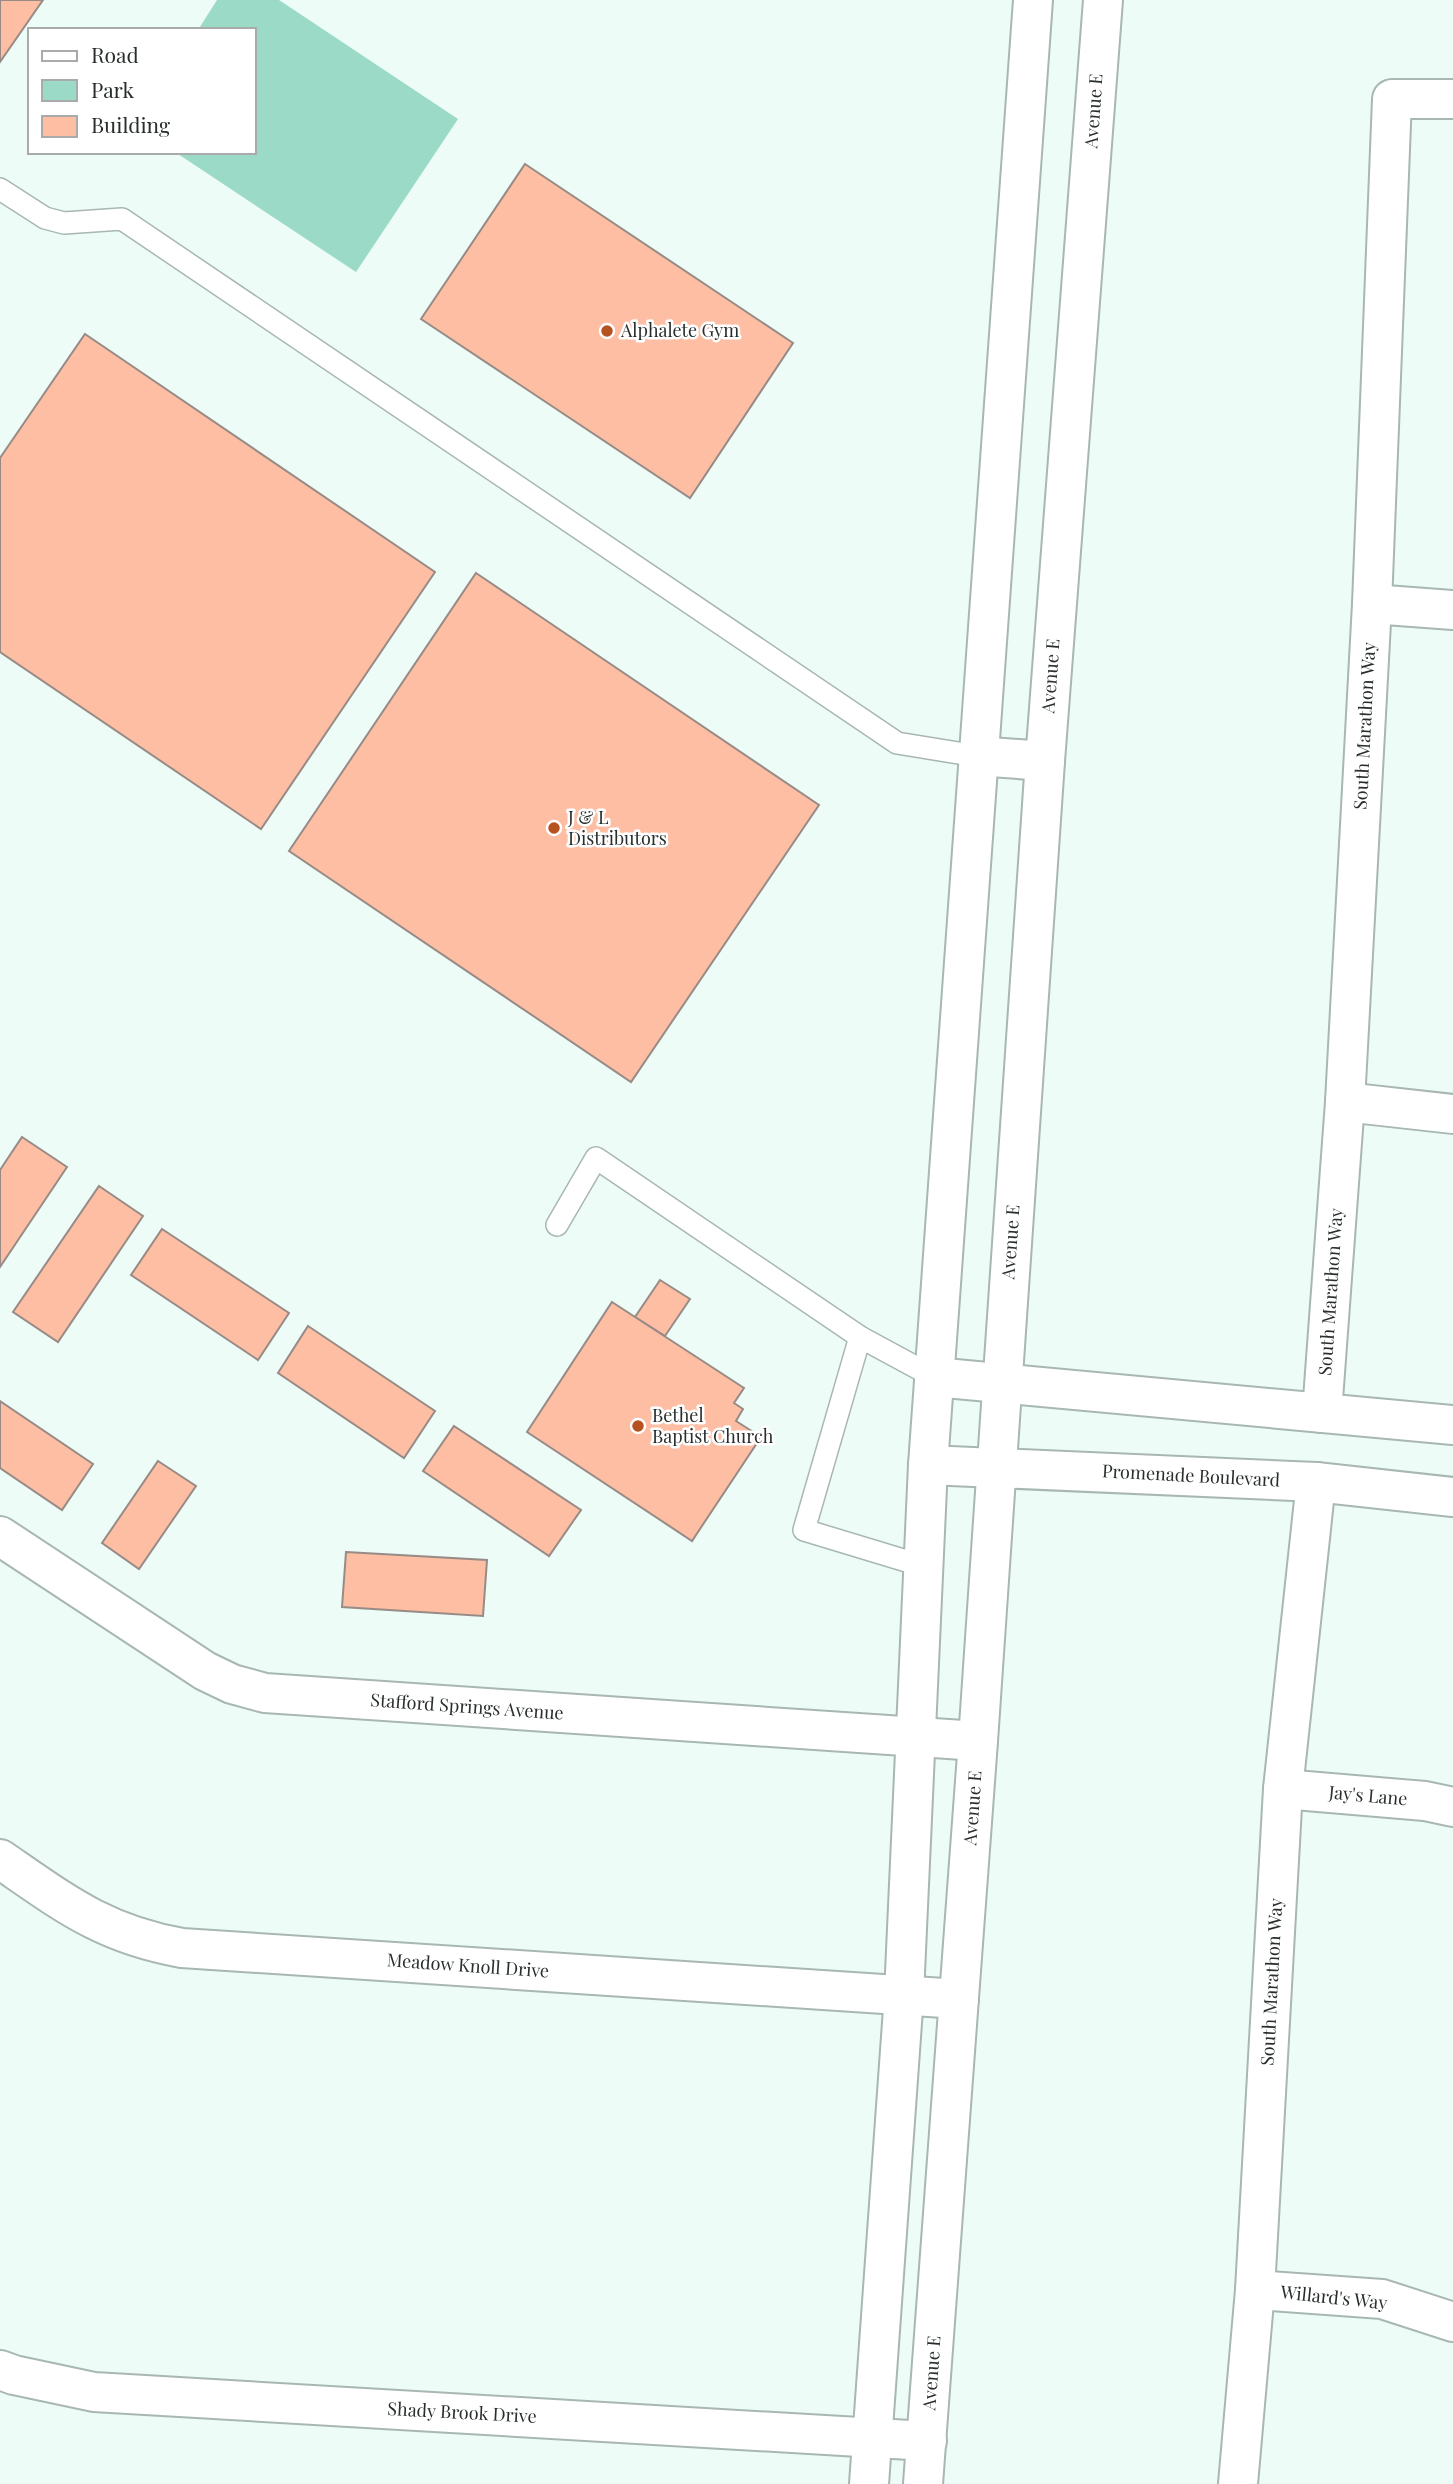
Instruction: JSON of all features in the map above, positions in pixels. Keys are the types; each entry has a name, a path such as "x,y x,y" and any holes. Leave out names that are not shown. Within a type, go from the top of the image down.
{"street":[{"path":"869,2484 904,1995 928,1465 1033,0"},
{"name":"Avenue E","path":"923,2484 978,1741 1045,761 1103,0"},
{"name":"South Marathon Way","path":"1322,1413 1345,1102 1372,604 1392,99 1453,99"},
{"path":"1372,604 1453,610"},
{"path":"977,756 1045,761"},
{"path":"1345,1102 1453,1114"},
{"path":"934,1377 1453,1425"},
{"name":"Promenade Boulevard","path":"928,1465 1315,1482 1453,1497"},
{"name":"South Marathon Way","path":"1238,2484 1255,2290 1283,1789 1315,1482"},
{"name":"Stafford Springs Avenue","path":"0,1536 205,1671 232,1685 265,1693 978,1741"},
{"name":"Jay's Lane","path":"1283,1789 1425,1801 1453,1807"},
{"name":"Meadow Knoll Drive","path":"0,1859 75,1910 110,1928 149,1942 182,1948 959,1999"},
{"name":"Willard's Way","path":"1255,2290 1382,2299 1453,2322"},
{"name":"Shady Brook Drive","path":"0,2370 94,2392 927,2441"}],"lane":[{"path":"0,189 45,218 64,223 122,219 897,743 977,756"},
{"path":"556,1225 596,1158 860,1337 934,1377"},
{"path":"860,1337 804,1530 923,1566"}],"green space":[{"path":"217,0 279,0 458,119 356,272 178,154 256,154 256,28 199,28"}],"building":[{"path":"0,0 43,0 0,62"},
{"name":"Alphalete Gym","path":"525,164 793,343 690,498 421,319"},
{"path":"85,334 435,572 261,829 0,652 0,458"},
{"name":"J & L Distributors","path":"476,573 819,805 631,1082 289,851"},
{"path":"22,1137 67,1167 0,1267 0,1170"},
{"path":"99,1186 143,1216 58,1342 13,1312"},
{"path":"162,1229 289,1313 258,1360 131,1275"},
{"path":"660,1280 690,1299 665,1336 635,1317"},
{"name":"Bethel Baptist Church","path":"612,1302 744,1388 734,1403 743,1409 736,1421 761,1437 692,1541 527,1432"},
{"path":"308,1326 435,1411 404,1458 278,1373"},
{"path":"0,1401 93,1464 62,1510 0,1468"},
{"path":"454,1426 581,1510 549,1556 423,1471"},
{"path":"158,1461 196,1486 139,1569 102,1543"},
{"path":"346,1552 487,1560 483,1616 342,1607"}],"place":[{"name":"Alphalete Gym","path":"607,331"},
{"name":"J & L Distributors","path":"554,828"},
{"name":"Bethel Baptist Church","path":"638,1426"}]}
